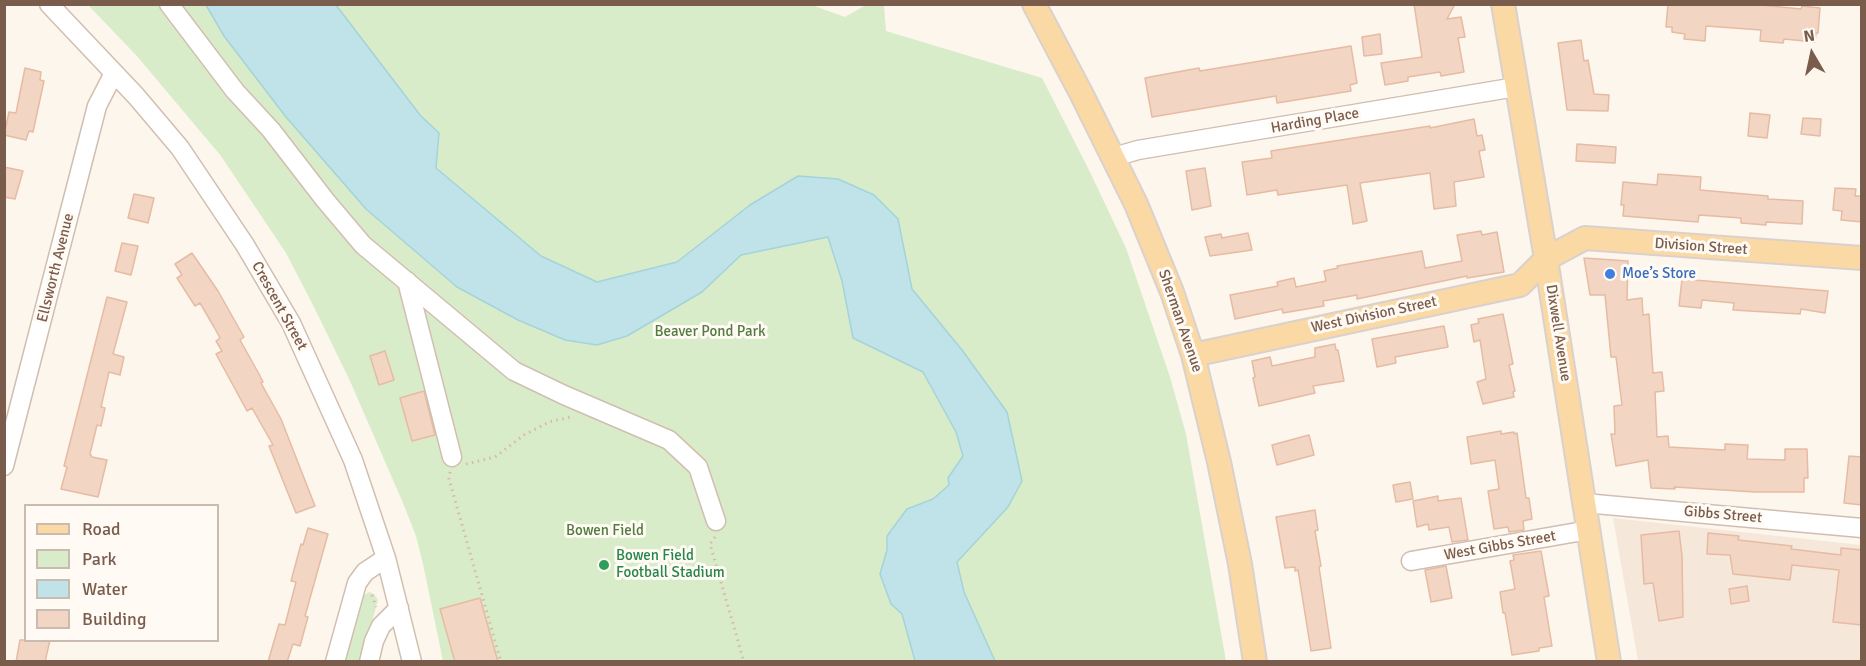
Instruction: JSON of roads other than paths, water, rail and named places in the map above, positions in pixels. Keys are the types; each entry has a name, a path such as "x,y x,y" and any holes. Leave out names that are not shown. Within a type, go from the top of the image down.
{"main road":[{"name":"Sherman Avenue","path":"1034,4 1114,157 1154,246 1193,355 1219,462 1255,662"},
{"name":"Dixwell Avenue","path":"1503,4 1546,259 1609,662"},
{"name":"Division Street","path":"1546,259 1585,238 1862,258"},
{"name":"West Division Street","path":"1193,355 1520,285 1546,259"}],"street":[{"name":"Crescent Street","path":"48,4 114,73 180,148 245,244 291,323 353,460 386,558 412,662"},
{"path":"169,4 235,91 271,130 363,245 514,371 669,440 698,467 716,520"},
{"name":"Ellsworth Avenue","path":"4,466 97,106 114,73"},
{"name":"Harding Place","path":"1114,157 1138,150 1516,87"},
{"path":"407,280 451,463"},
{"name":"Gibbs Street","path":"1584,503 1862,528"},
{"name":"West Gibbs Street","path":"1411,561 1588,530"},
{"path":"334,662 357,583 365,572 386,558"},
{"path":"369,662 374,641 381,626 399,608"}],"water":[{"path":"206,5 336,5 420,115 439,133 436,168 541,256 597,282 677,262 750,205 798,176 838,179 874,195 898,219 912,289 962,350 1007,412 1022,481 1008,507 957,562 964,592 995,661 915,661 902,614 891,604 880,574 887,550 887,536 907,509 933,499 949,485 948,478 963,456 956,432 923,372 853,338 842,281 828,237 741,255 702,292 627,336 597,345 565,340 518,320 457,287 366,209 286,117 224,36"}],"place":[{"name":"Moe’s Store","path":"1610,274"},
{"name":"Bowen Field Football Stadium","path":"604,565"}],"park label":[{"name":"Beaver Pond Park","path":"710,332"},
{"name":"Bowen Field","path":"605,531"}]}
